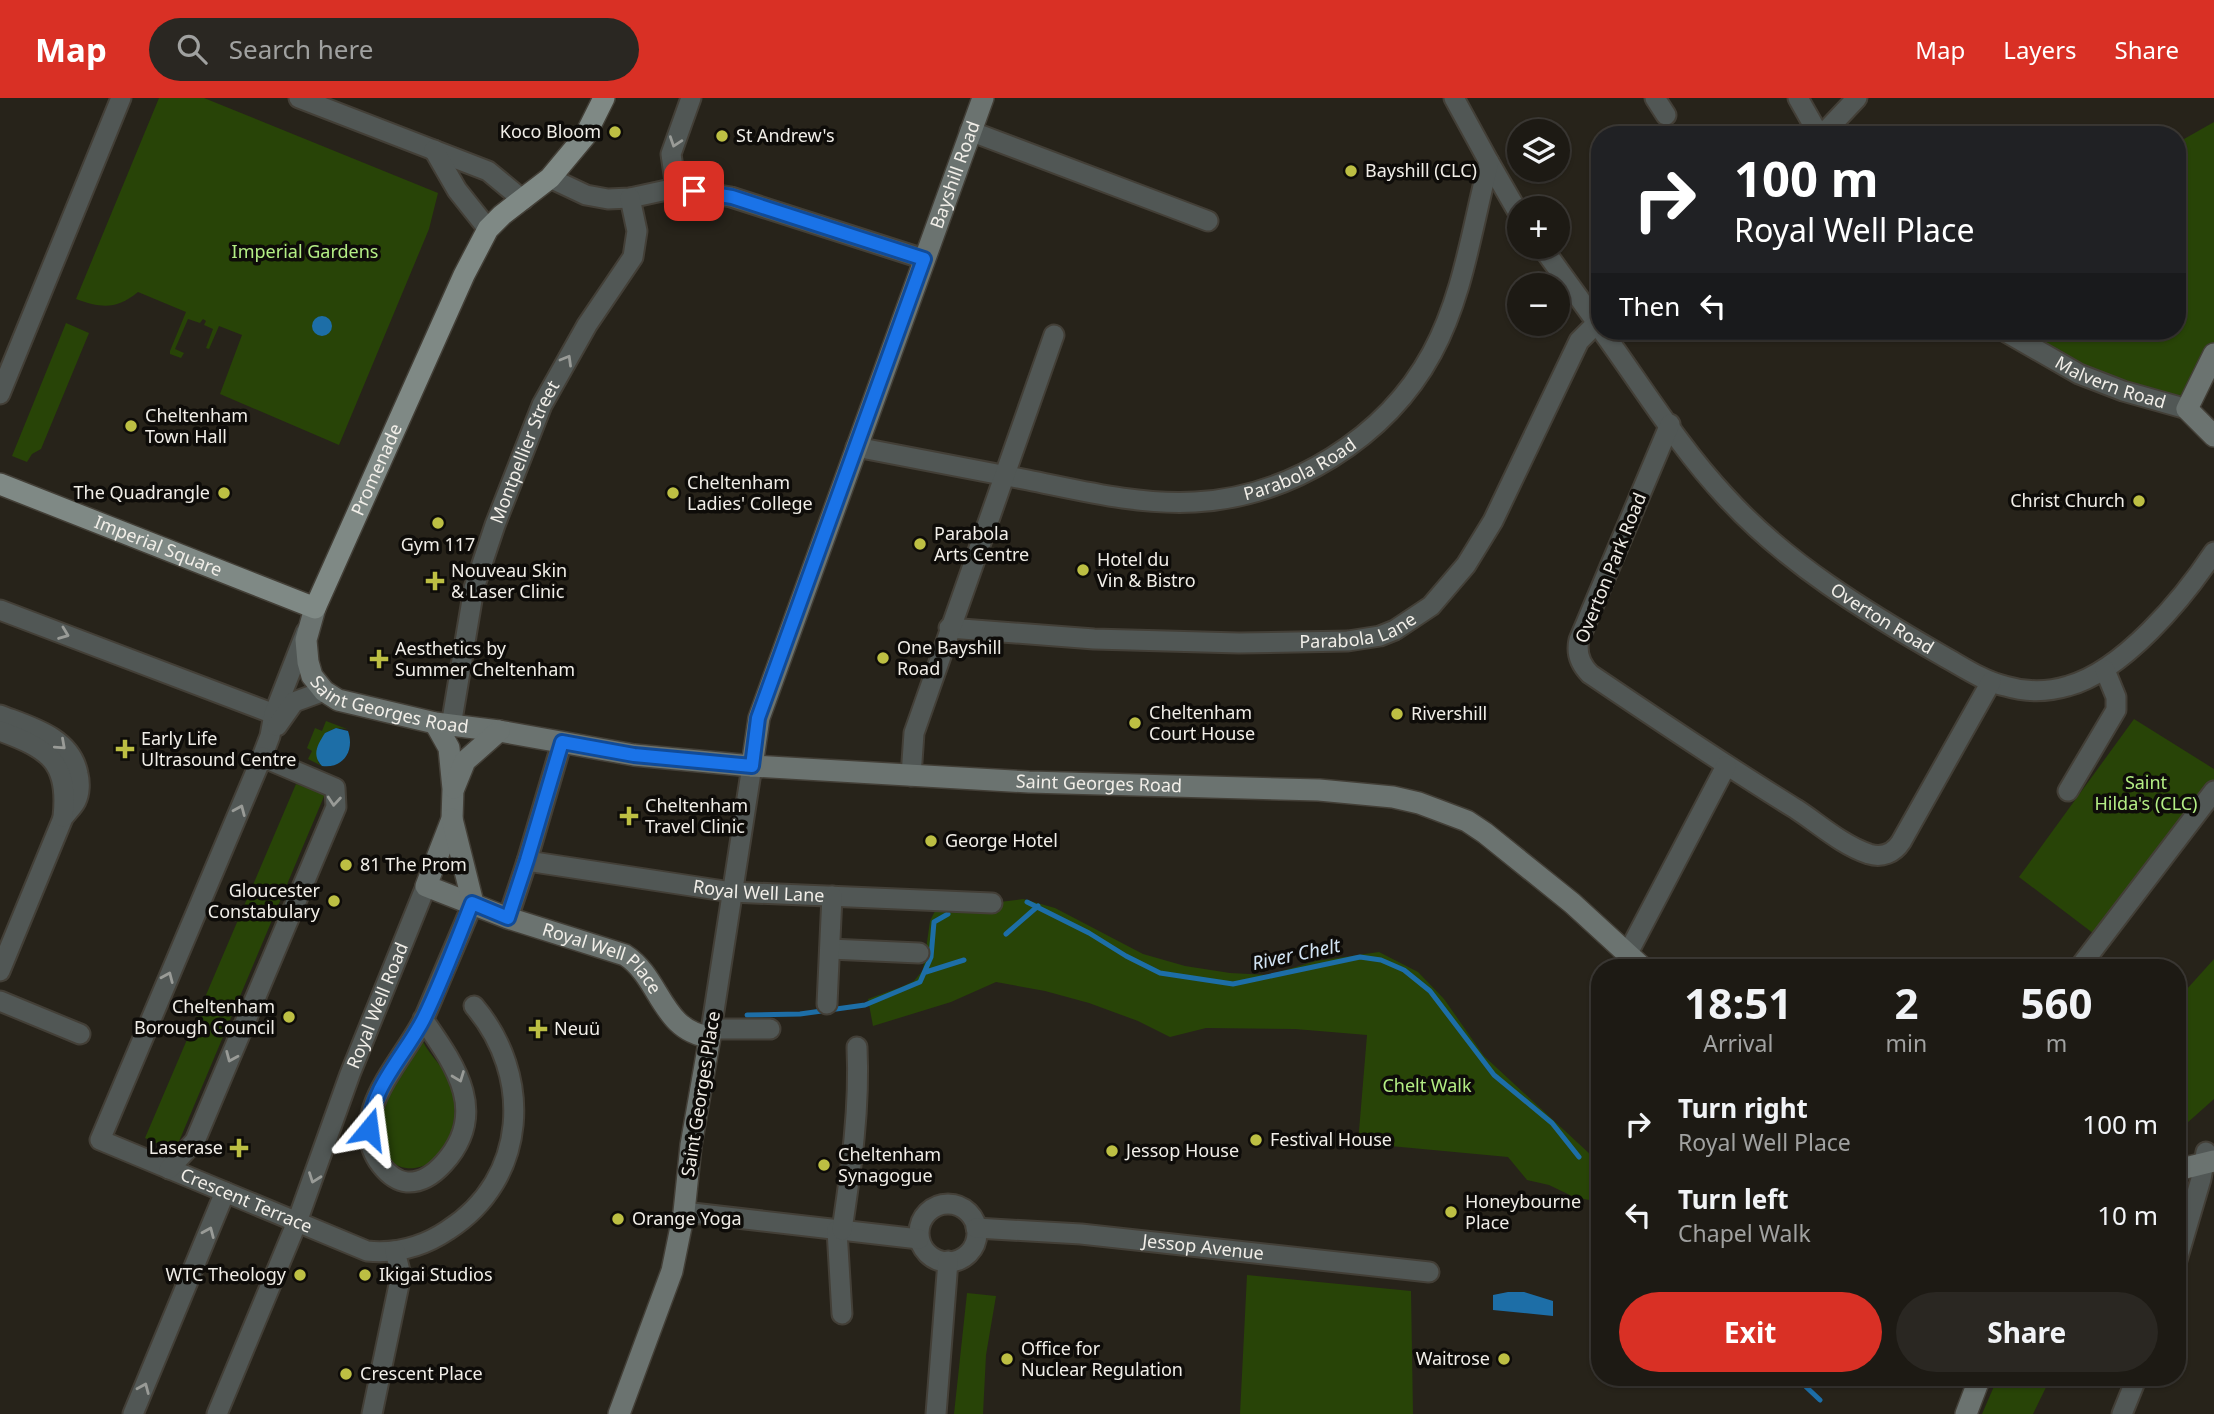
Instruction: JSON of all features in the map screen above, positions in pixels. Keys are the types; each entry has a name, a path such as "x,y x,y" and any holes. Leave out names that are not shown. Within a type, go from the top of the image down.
{"main road":[{"name":"Promenade","path":"315,608 464,275 488,229 550,178 585,136 604,98"},
{"name":"Imperial Square","path":"0,484 315,608"}],"street":[{"path":"0,394 121,98"},
{"path":"299,98 488,171 523,200"},
{"path":"676,188 671,155 691,98"},
{"name":"Bayshill Road","path":"752,766 758,718 983,98"},
{"path":"1454,98 1509,196"},
{"path":"1798,98 1815,126"},
{"path":"1830,126 1857,98"},
{"path":"971,131 1208,221"},
{"path":"434,150 457,190 488,229"},
{"name":"Parabola Road","path":"856,447 1141,501 1194,502 1233,497 1267,488 1300,474 1334,456 1360,437 1392,407 1419,374 1451,310 1466,268 1489,162"},
{"path":"550,178 586,195 608,199 630,198 676,188 732,197 924,259"},
{"name":"Montpellier Street","path":"443,725 474,588 495,525 542,405 587,326 633,257 637,232 630,198"},
{"name":"Overton Road","path":"1551,259 1591,316"},
{"name":"Parabola Lane","path":"949,628 1094,639 1238,643 1348,641 1380,636 1395,630 1431,606 1466,565 1493,521 1578,341 1591,332"},
{"path":"911,776 914,733 1054,335"},
{"name":"Overton Road","path":"1608,340 1716,486 1747,519 1819,577 1909,637 1991,682 2021,689 2051,690 2080,683 2105,670 2164,615 2195,581 2214,552"},
{"name":"Malvern Road","path":"2020,340 2079,374 2123,391 2187,409 2214,436"},
{"path":"2187,409 2214,354"},
{"name":"Overton Park Road","path":"1670,425 1579,640 1581,662 1590,674 1726,766 1869,854 1887,854 1901,842 1991,682"},
{"name":"Saint Georges Road","path":"315,608 306,640 308,662 312,676 324,691 338,699 443,725 499,731 634,755 752,766 1028,782 1319,790 1406,800 1466,821 1485,833 1534,871 1633,959"},
{"name":"Promenade","path":"100,1140 262,757 274,714 315,608"},
{"path":"0,610 274,714"},
{"path":"2068,791 2116,710 2116,697 2105,670"},
{"path":"270,736 294,702 324,691"},
{"path":"0,715 50,736 68,750 78,771 79,790 77,800 63,818 0,971"},
{"name":"Royal Well Road","path":"217,1414 297,1222 350,1074 452,819 453,789 449,748 443,725"},
{"path":"0,731 37,747 59,769 65,788 63,818"},
{"name":"Saint Georges Road","path":"465,761 499,731"},
{"path":"508,918 562,742"},
{"path":"169,1169 195,1141 335,807 335,788 262,757"},
{"name":"Royal Well Road","path":"453,789 465,761"},
{"name":"Saint Georges Place","path":"619,1414 671,1271 684,1212 691,1145 752,766"},
{"path":"1636,959 1726,766"},
{"path":"2086,959 2214,791"},
{"path":"423,1019 460,1076 465,1114 459,1139 444,1163 427,1178 406,1182 390,1174 379,1161 369,1138 369,1121 385,1082 423,1019 472,903 452,819"},
{"name":"Royal Well Lane","path":"527,860 731,892 992,903"},
{"name":"Royal Well Place","path":"426,886 508,918 625,955 639,966 675,1021 693,1034 710,1033"},
{"path":"827,1004 832,896"},
{"path":"830,949 919,953"},
{"path":"0,1001 80,1034"},
{"path":"372,1414 401,1275 395,1251 440,1236 468,1215 491,1188 507,1156 514,1121 513,1085 503,1051 486,1020 474,1006"},
{"path":"710,1033 770,1029"},
{"path":"842,1314 840,1230 854,1149 859,1090 857,1047"},
{"name":"Crescent Terrace","path":"100,1140 367,1251 395,1251"},
{"path":"2186,1157 2210,1156"},
{"path":"2186,1166 2210,1156"},
{"path":"2186,1232 2210,1156"},
{"path":"133,1414 226,1192"},
{"path":"944,1204 964,1209 971,1216 976,1228 973,1247 963,1257 948,1261 929,1255 919,1238 919,1228 926,1213 944,1204"},
{"path":"684,1212 919,1238"},
{"name":"Jessop Avenue","path":"976,1228 1081,1234 1429,1272"},
{"path":"936,1414 948,1261"},
{"path":"1966,1414 1977,1386"},
{"path":"2122,1414 2133,1386"}],"green space":[{"name":"Imperial Gardens","path":"159,98 204,98 438,193 429,229 339,445 220,394 242,335 219,326 209,349 206,348 213,329 204,325 206,321 203,319 200,323 188,319 175,349 184,353 181,358 170,354 170,351 186,312 138,292 123,302 108,306 76,299"},
{"path":"2214,122 2214,354 2187,409 2123,391 2022,340 2186,340 2186,138"},
{"path":"66,323 89,333 41,449 32,454 27,462 12,456"},
{"name":"Saint Hilda's (CLC)","path":"2134,719 2214,769 2214,791 2102,940 2019,877"},
{"path":"326,721 347,729 336,728 325,733 318,762 322,766 308,759 312,751 307,748 315,728 322,731"},
{"path":"296,784 325,794 175,1151 145,1138"},
{"name":"Chelt Walk","path":"1023,899 1055,908 1143,954 1185,966 1230,973 1268,975 1316,961 1379,952 1418,972 1444,999 1484,1056 1591,1155 1591,1201 1549,1185 1527,1180 1508,1157 1358,1143 1367,1035 1295,1029 1206,1028 1170,1037 1138,1021 1089,1003 996,982 951,1002 873,1026 868,999 914,981 923,970 930,921 940,901 992,903"},
{"path":"2214,959 2214,1099 2186,1124 2186,990"},
{"path":"422,1040 450,1082 455,1113 449,1138 436,1158 426,1165 405,1168 388,1158 375,1137 384,1099"},
{"path":"1247,1275 1411,1291 1413,1414 1240,1414"},
{"path":"967,1293 996,1296 986,1355 983,1414 954,1414"},
{"path":"1994,1386 2047,1386 2033,1414 1982,1414"}],"water":[{"path":"322,316 329,319 332,326 329,333 322,336 315,333 312,326 315,319"},
{"path":"336,728 348,731 348,752 336,765 322,766 316,754 318,745 325,733"},
{"path":"1524,1292 1553,1301 1553,1316 1493,1310 1493,1295"}],"waterway":[{"name":"River Chelt","path":"1027,902 1160,973 1233,984 1360,957 1381,960 1404,970 1430,991 1494,1075 1552,1123 1579,1157"},
{"name":"River Chelt","path":"1006,934 1038,906"},
{"name":"River Chelt","path":"747,1015 800,1014 865,1005 920,982 931,957 934,922 948,914"},
{"name":"River Chelt","path":"926,972 964,960"},
{"name":"River Chelt","path":"1805,1386 1820,1400"}],"place":[{"name":"Koco Bloom","path":"615,132"},
{"name":"St Andrew's","path":"722,136"},
{"name":"Bayshill (CLC)","path":"1351,171"},
{"name":"Cheltenham Town Hall","path":"131,426"},
{"name":"The Quadrangle","path":"224,493"},
{"name":"Cheltenham Ladies' College","path":"673,493"},
{"name":"Christ Church","path":"2139,501"},
{"name":"Gym 117","path":"438,523"},
{"name":"Parabola Arts Centre","path":"920,544"},
{"name":"Hotel du Vin & Bistro","path":"1083,570"},
{"name":"Nouveau Skin & Laser Clinic","path":"435,581"},
{"name":"One Bayshill Road","path":"883,658"},
{"name":"Aesthetics by Summer Cheltenham","path":"379,659"},
{"name":"Rivershill","path":"1397,714"},
{"name":"Cheltenham Court House","path":"1135,723"},
{"name":"Early Life Ultrasound Centre","path":"125,749"},
{"name":"Cheltenham Travel Clinic","path":"629,816"},
{"name":"George Hotel","path":"931,841"},
{"name":"81 The Prom","path":"346,865"},
{"name":"Gloucester Constabulary","path":"334,901"},
{"name":"Cheltenham Borough Council","path":"289,1017"},
{"name":"Neuü","path":"538,1029"},
{"name":"Festival House","path":"1256,1140"},
{"name":"Laserase","path":"239,1148"},
{"name":"Jessop House","path":"1112,1151"},
{"name":"Cheltenham Synagogue","path":"824,1165"},
{"name":"Honeybourne Place","path":"1451,1212"},
{"name":"Orange Yoga","path":"618,1219"},
{"name":"WTC Theology","path":"300,1275"},
{"name":"Ikigai Studios","path":"365,1275"},
{"name":"Office for Nuclear Regulation","path":"1007,1359"},
{"name":"Waitrose","path":"1504,1359"},
{"name":"Crescent Place","path":"346,1374"}],"route":[{"path":"369,1129 374,1105 423,1019 472,903 508,918 562,742 634,755 752,766 758,718 924,259 732,197 694,191"}]}
